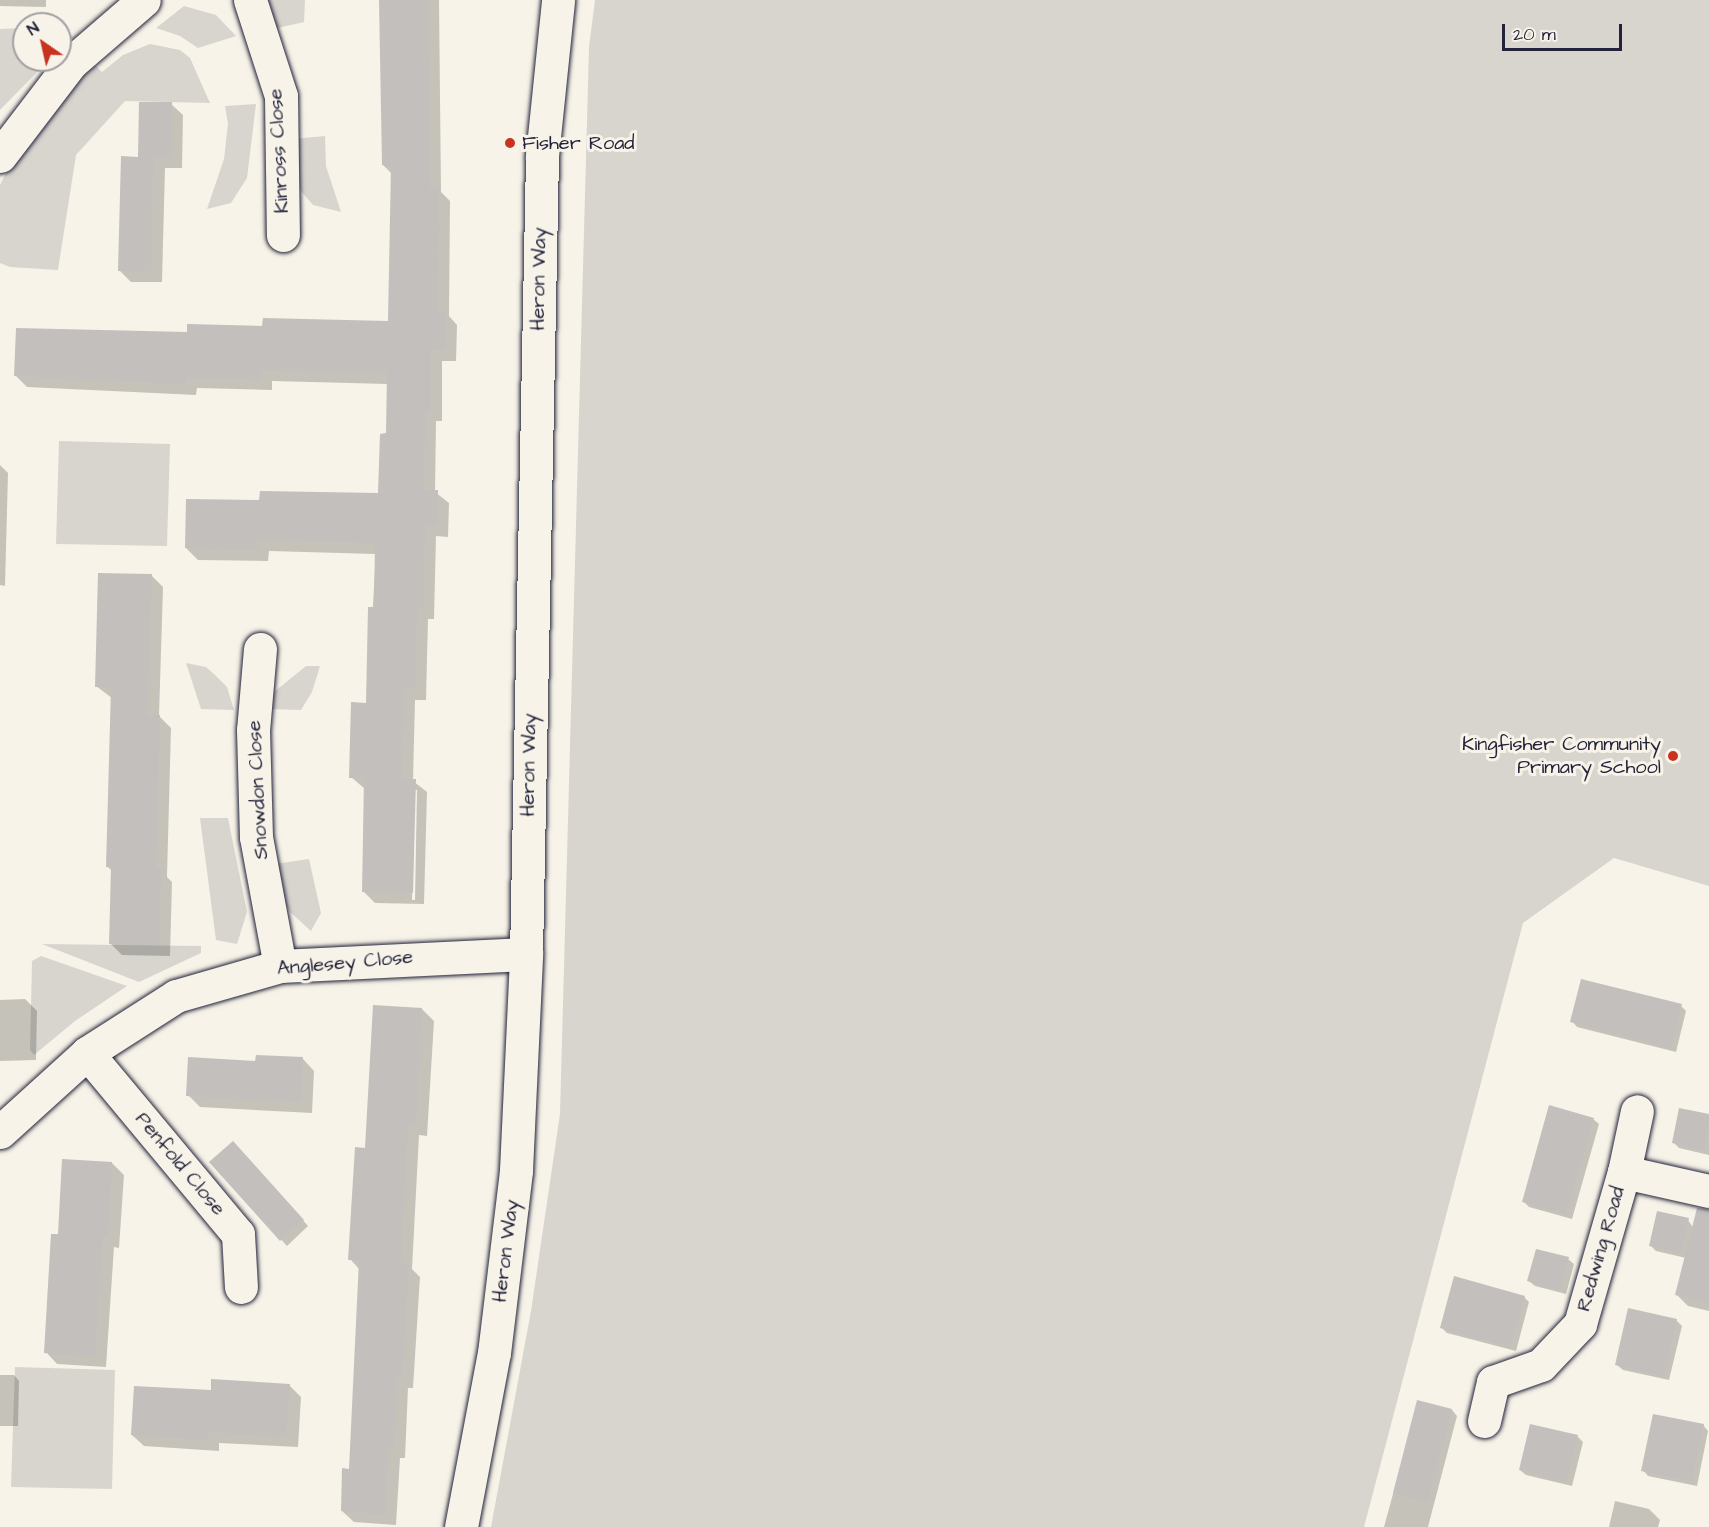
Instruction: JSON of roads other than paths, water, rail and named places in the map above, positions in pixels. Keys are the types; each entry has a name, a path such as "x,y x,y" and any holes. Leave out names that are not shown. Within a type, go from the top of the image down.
{"street":[{"path":"0,156 71,63 144,0"},
{"name":"Kinross Close","path":"250,0 281,96 283,234"},
{"name":"Heron Way","path":"461,1527 494,1353 516,1170 526,954 542,156 558,0"},
{"name":"Snowdon Close","path":"260,650 253,730 256,837 280,966"},
{"name":"Anglesey Close","path":"0,1132 87,1053 176,996 280,966 526,954"},
{"name":"Penfold Close","path":"87,1053 238,1233 241,1287"},
{"name":"Redwing Road","path":"1484,1421 1493,1382 1541,1365 1580,1324 1624,1172 1637,1111"},
{"name":"Redwing Road","path":"1624,1172 1709,1191"}],"place":[{"name":"Fisher Road","path":"510,143"},
{"name":"Kingfisher Community Primary School","path":"1673,756"}]}
